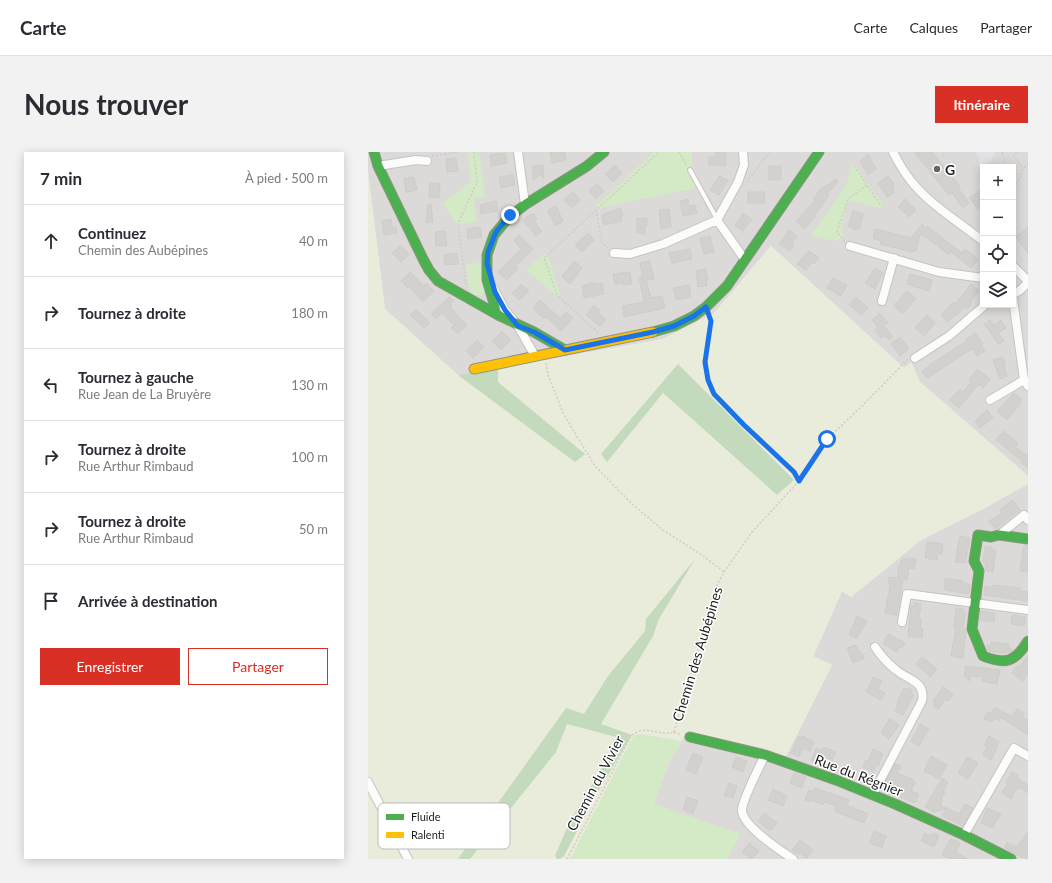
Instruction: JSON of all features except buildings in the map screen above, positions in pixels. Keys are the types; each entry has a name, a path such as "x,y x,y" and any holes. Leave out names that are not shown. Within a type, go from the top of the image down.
{"street":[{"path":"374,152 378,166 429,270 438,281 496,308 518,326 539,355"},
{"path":"518,152 525,204"},
{"path":"496,308 487,280 488,252 496,232 510,215 588,165 604,152"},
{"path":"614,253 630,254 663,244 717,220 738,182 744,165 744,152"},
{"path":"474,369 653,332 674,326 694,316 706,307 727,286 819,152"},
{"path":"893,152 911,181 925,196 980,239"},
{"path":"378,166 416,160 427,161"},
{"path":"717,220 745,260"},
{"path":"850,246 939,272 980,278"},
{"path":"882,301 894,258"},
{"path":"1016,269 1028,282 1019,292 1016,293"},
{"path":"915,358 949,336 982,308"},
{"path":"990,400 1026,383 1014,308"},
{"path":"518,326 534,332 565,350"},
{"path":"999,535 1024,515 1028,520"},
{"path":"1028,539 999,535 991,537 978,535 974,561 979,570 972,629 983,656 988,659 1010,661 1015,658 1028,641"},
{"path":"902,622 907,594 1028,610"},
{"path":"873,794 922,701 923,694 921,687 897,672 882,658 875,646"},
{"name":"Rue du Régnier","path":"690,737 764,755 873,794 964,835 1011,859"},
{"path":"964,835 1014,748 1028,756"},
{"path":"764,755 742,810 746,820 756,831 793,859"},
{"path":"368,782 379,803"},
{"path":"403,849 408,859"}],"lane":[{"path":"690,170 717,220"}],"path":[{"path":"427,161 433,156 459,152"},
{"path":"466,286 458,224 477,182 474,152"},
{"path":"607,341 557,295 544,258 659,152"},
{"path":"679,152 690,170"},
{"path":"738,182 748,182 769,152"},
{"path":"942,155 946,152"},
{"path":"1002,152 1006,164"},
{"path":"1016,152 1014,157 1023,168"},
{"path":"1016,184 1020,179 1023,168 1028,165"},
{"path":"854,166 881,206"},
{"path":"850,246 837,232 848,199 867,185"},
{"path":"596,210 602,243 614,253"},
{"path":"706,307 711,321 705,362 708,380 714,394 744,425 794,472 799,481"},
{"path":"539,355 564,415 595,466 633,505 663,530 702,555 724,572"},
{"name":"Chemin des Aubépines","path":"674,732 717,585 724,572 752,532 799,481 827,439 861,407 900,365 908,358 915,358"},
{"name":"Chemin du Vivier","path":"567,859 631,736 636,732 643,730 668,734 674,732"}],"shaded area":[{"path":"368,152 1028,152 1028,476 920,382 911,362 904,368 771,246 714,313 663,339 458,375 385,309 368,172"},
{"path":"975,152 995,153 986,164 980,164 980,166 978,164 980,158"},
{"path":"1028,484 1028,859 728,859 727,858 740,834 653,804 670,760 682,741 685,732 786,756 832,665 813,657 842,591 851,597 921,540 981,510"}],"green space":[{"path":"479,152 485,197 474,199 477,222 457,225 443,203 471,181 467,153"},
{"path":"654,152 692,152 692,170 688,173 697,188 603,207 598,212 596,206"},
{"path":"854,164 884,206 880,208 849,200 841,227 844,236 839,241 813,237 812,234 847,184 851,166"},
{"path":"368,172 385,309 458,375 663,339 714,313 771,246 904,368 911,362 920,382 1028,476 1028,484 981,510 921,540 851,597 842,591 813,656 832,665 786,756 685,732 682,741 641,734 635,735 570,859 368,859"},
{"path":"545,253 549,257 560,295 558,297 526,270"},
{"path":"481,263 481,278 485,289 483,294 477,295 473,294 468,286 466,264"},
{"path":"678,364 794,480 777,495 663,393 607,462 601,454"},
{"path":"498,368 498,382 585,454 575,462 458,375"},
{"path":"695,559 659,619 653,636 601,724 632,735 596,795 564,856 557,859 555,856 570,821 620,738 567,724 556,752 510,809 510,803 498,803 566,708 584,714 608,676 645,631 646,619"},
{"path":"641,734 682,741 670,760 654,804 741,834 727,858 728,859 570,859 634,735"},
{"path":"465,849 478,849 470,859 458,859"}],"traffic: fast":[{"path":"374,152 378,166 423,259 429,270 438,281 498,315 534,332 565,350"},
{"path":"495,307 487,280 487,255 494,235 508,218 526,204 587,166 604,152"},
{"path":"653,332 674,326 694,316 706,307 727,286 819,152"},
{"path":"1028,539 999,535 991,537 978,535 974,561 979,571 972,629 983,656 991,659 1004,661 1009,660 1019,653 1028,641"},
{"path":"690,737 765,755 836,780 895,804 964,835 1011,859"}],"traffic: slow":[{"path":"474,369 653,332"}],"place":[{"name":"G","path":"937,169"}],"route":[{"path":"510,215 496,232 488,252 487,263 490,279 495,292 505,310 518,326 534,332 565,350 653,332 674,326 694,316 706,307 711,321 705,362 708,380 714,394 744,425 794,472 799,481 827,439"}]}
